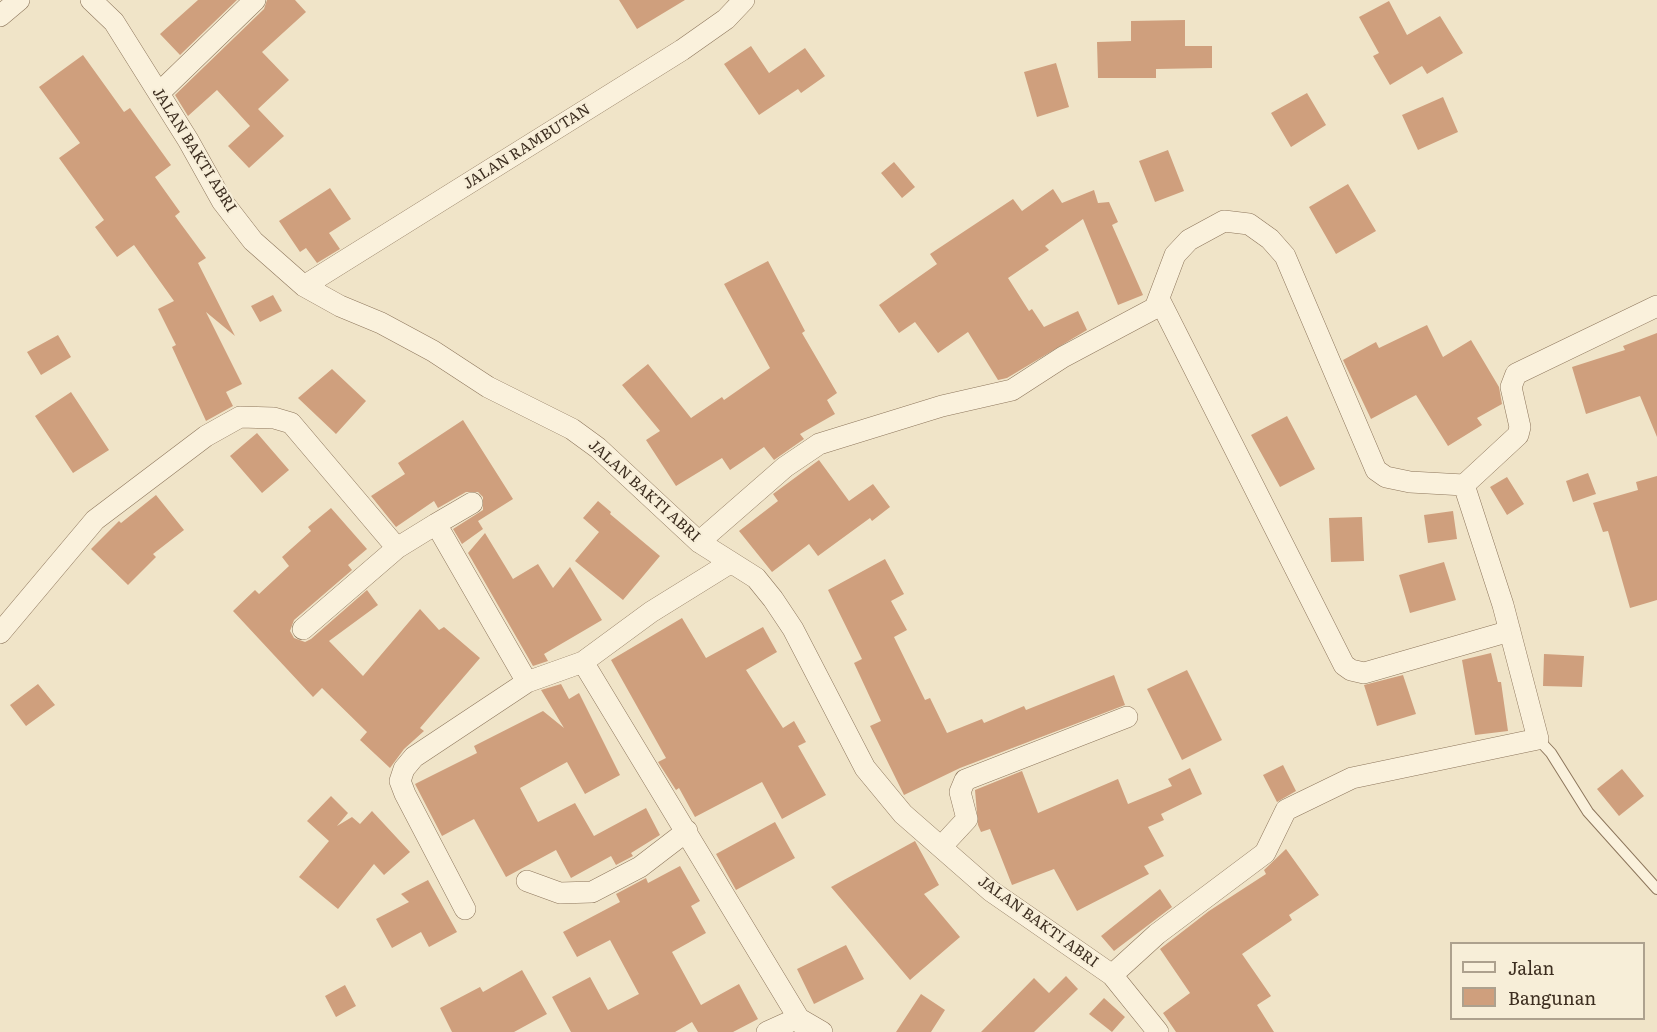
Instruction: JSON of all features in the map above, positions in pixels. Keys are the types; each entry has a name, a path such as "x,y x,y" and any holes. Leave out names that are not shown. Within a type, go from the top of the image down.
{"street":[{"path":"0,16 19,0"},
{"name":"JALAN BAKTI ABRI","path":"91,0 114,22 159,93 222,201 253,241 304,286 340,306 381,323 433,351 488,387 572,429 597,448 699,542 756,578 773,598 793,629 865,768 903,814 990,891 1112,975 1158,1032"},
{"path":"159,93 255,0"},
{"name":"JALAN RAMBUTAN","path":"304,286 682,50 726,18 744,0"},
{"path":"699,542 785,467 819,444 931,409 1012,390 1063,357 1155,308 1175,255 1189,240 1224,221 1249,224 1270,239 1285,256 1376,470 1386,477 1410,482 1464,485 1518,435 1520,427 1510,387 1513,377 1657,306"},
{"path":"1159,299 1344,665 1364,673 1510,631"},
{"path":"0,633 95,520 206,436 240,417 274,418 291,423 397,548"},
{"path":"1112,975 1157,934 1265,853 1286,810 1352,778 1538,739 1510,631 1464,485"},
{"path":"303,629 397,548 472,503"},
{"path":"436,524 527,682"},
{"path":"465,909 400,781 404,769 414,757 527,682 583,662 651,612 730,563"},
{"path":"583,662 802,1025"},
{"path":"941,847 967,819 960,792 965,780 1127,717"},
{"path":"527,881 560,893 592,892 640,867 687,831"},
{"path":"767,1032 802,1025 822,1032"}],"lane":[{"path":"1538,739 1551,753 1569,787 1588,812 1657,890"}],"building":[{"path":"198,0 237,0 180,55 160,34"},
{"path":"267,0 295,0 306,12 262,52 289,80 258,109 284,136 249,168 228,146 250,126 217,90 188,116 175,95 264,9"},
{"path":"619,0 685,0 637,29"},
{"path":"1389,1 1407,35 1440,16 1463,53 1427,74 1422,66 1390,85 1373,56 1379,53 1359,17"},
{"path":"1185,20 1185,46 1212,46 1212,68 1156,69 1156,78 1098,78 1097,42 1131,41 1131,21"},
{"path":"751,46 769,73 805,48 825,76 801,93 798,89 759,115 724,64"},
{"path":"83,55 124,112 130,108 171,165 155,177 180,212 175,216 206,258 198,263 235,336 206,312 242,384 226,392 233,406 206,421 172,347 176,345 158,309 174,301 134,245 117,257 95,227 104,220 59,158 80,143 39,87"},
{"path":"1056,63 1069,107 1037,117 1024,72"},
{"path":"1307,93 1326,125 1291,147 1271,113"},
{"path":"1443,97 1458,132 1418,150 1402,115"},
{"path":"1168,150 1184,191 1155,202 1139,161"},
{"path":"894,162 915,187 902,198 881,173"},
{"path":"1348,184 1376,231 1336,254 1309,207"},
{"path":"330,188 351,219 329,233 340,249 317,263 306,248 300,252 279,221"},
{"path":"1053,189 1062,203 1094,190 1098,203 1109,202 1118,222 1112,225 1143,295 1118,305 1083,219 1045,246 1049,250 1008,278 1029,311 1032,309 1044,327 1078,311 1087,330 1007,378 998,380 968,332 938,353 915,322 899,333 879,305 937,264 930,254 1013,199 1022,211"},
{"path":"768,261 805,331 802,333 837,393 827,400 835,414 800,434 804,439 774,460 764,447 730,470 722,458 676,486 646,440 660,431 622,385 648,364 691,418 722,397 724,400 770,368 724,284"},
{"path":"273,295 282,311 260,322 251,306"},
{"path":"1427,325 1443,357 1471,340 1499,387 1502,404 1477,418 1482,425 1448,446 1416,395 1371,419 1343,360 1376,342 1379,348"},
{"path":"1657,333 1657,437 1640,396 1586,414 1572,367 1625,350 1623,346"},
{"path":"58,335 71,357 41,375 27,352"},
{"path":"332,369 366,401 336,434 298,398"},
{"path":"71,392 109,450 73,473 35,416"},
{"path":"1287,416 1315,469 1280,487 1251,435"},
{"path":"463,420 513,499 478,521 483,529 462,544 453,529 483,510 483,497 478,492 466,492 438,508 434,501 396,527 371,496 405,474 398,463"},
{"path":"257,433 289,470 262,493 230,456"},
{"path":"819,460 849,501 873,484 890,507 872,521 870,518 818,556 809,544 772,572 739,531 778,501 773,494"},
{"path":"1588,473 1596,494 1573,502 1566,481"},
{"path":"1657,476 1657,600 1630,608 1608,531 1603,532 1593,503 1638,490 1636,482"},
{"path":"1507,477 1524,504 1507,515 1490,487"},
{"path":"156,495 184,530 153,554 156,557 128,585 91,549 119,521 121,523"},
{"path":"598,501 660,556 623,600 575,561 599,532 583,518"},
{"path":"331,508 367,549 348,565 352,570 294,620 290,631 294,638 305,642 311,639 367,590 378,605 329,641 363,676 420,609 439,630 444,627 480,658 420,728 424,731 404,749 390,768 360,740 367,732 322,688 313,697 233,611 255,590 259,594 289,566 282,557 311,531 308,527"},
{"path":"1453,511 1457,539 1428,543 1424,515"},
{"path":"1362,517 1364,561 1331,562 1329,518"},
{"path":"485,533 513,579 538,564 553,588 570,567 602,620 544,654 548,661 533,666 468,553"},
{"path":"885,559 904,594 891,601 907,630 894,637 925,700 930,698 947,733 982,719 984,723 1024,706 1026,710 1114,675 1125,705 960,768 904,795 870,726 881,721 854,663 862,659 828,590"},
{"path":"1444,562 1456,600 1410,613 1399,575"},
{"path":"682,618 706,658 763,627 777,652 746,670 783,728 794,721 806,742 798,746 826,795 782,819 762,782 695,817 679,788 676,790 658,762 666,758 611,660"},
{"path":"1491,653 1498,682 1501,682 1508,731 1475,735 1462,660"},
{"path":"1544,654 1584,656 1582,687 1543,686"},
{"path":"1187,670 1222,740 1182,760 1147,689"},
{"path":"1403,675 1416,714 1377,726 1364,685"},
{"path":"38,684 55,705 26,726 10,705"},
{"path":"561,684 569,699 579,693 620,775 585,794 567,762 520,788 538,822 575,803 594,836 646,808 660,835 631,853 633,856 616,865 611,856 571,878 556,850 506,877 474,819 442,836 415,784 477,753 474,746 543,711 564,728 541,690"},
{"path":"1283,765 1296,791 1277,802 1263,775"},
{"path":"1190,768 1202,794 1161,814 1164,820 1148,827 1164,856 1144,866 1149,874 1077,911 1054,869 1012,885 990,829 981,832 978,825 975,790 1022,771 1038,813 1118,779 1128,804 1172,786 1168,779"},
{"path":"1622,769 1644,796 1619,816 1597,789"},
{"path":"331,796 348,813 337,826 352,817 360,824 372,811 410,852 384,875 374,864 338,909 299,877 329,841 307,821"},
{"path":"775,822 795,858 736,890 716,854"},
{"path":"915,841 939,885 924,894 960,937 910,980 831,887"},
{"path":"1286,849 1319,895 1289,915 1292,920 1242,954 1271,996 1257,1005 1274,1032 1176,1032 1163,1013 1190,993 1160,949 1209,911 1266,874 1264,870"},
{"path":"680,866 700,901 691,906 706,933 672,952 701,1005 739,984 758,1019 733,1032 698,1032 692,1022 675,1032 571,1032 552,997 590,977 608,1010 639,994 610,940 577,957 563,932 620,902 616,894 646,878 648,883"},
{"path":"428,880 457,932 429,947 421,932 392,948 376,919 409,902 401,894"},
{"path":"1160,889 1172,907 1114,951 1101,936"},
{"path":"846,945 864,979 814,1004 797,969"},
{"path":"522,970 547,1014 514,1032 452,1032 440,1008 480,987 483,992"},
{"path":"1066,976 1078,989 1034,1032 981,1032 1034,978 1049,993"},
{"path":"345,985 356,1006 336,1017 325,996"},
{"path":"921,994 945,1010 931,1032 896,1032"},
{"path":"1104,998 1125,1017 1112,1032 1089,1014"}]}
